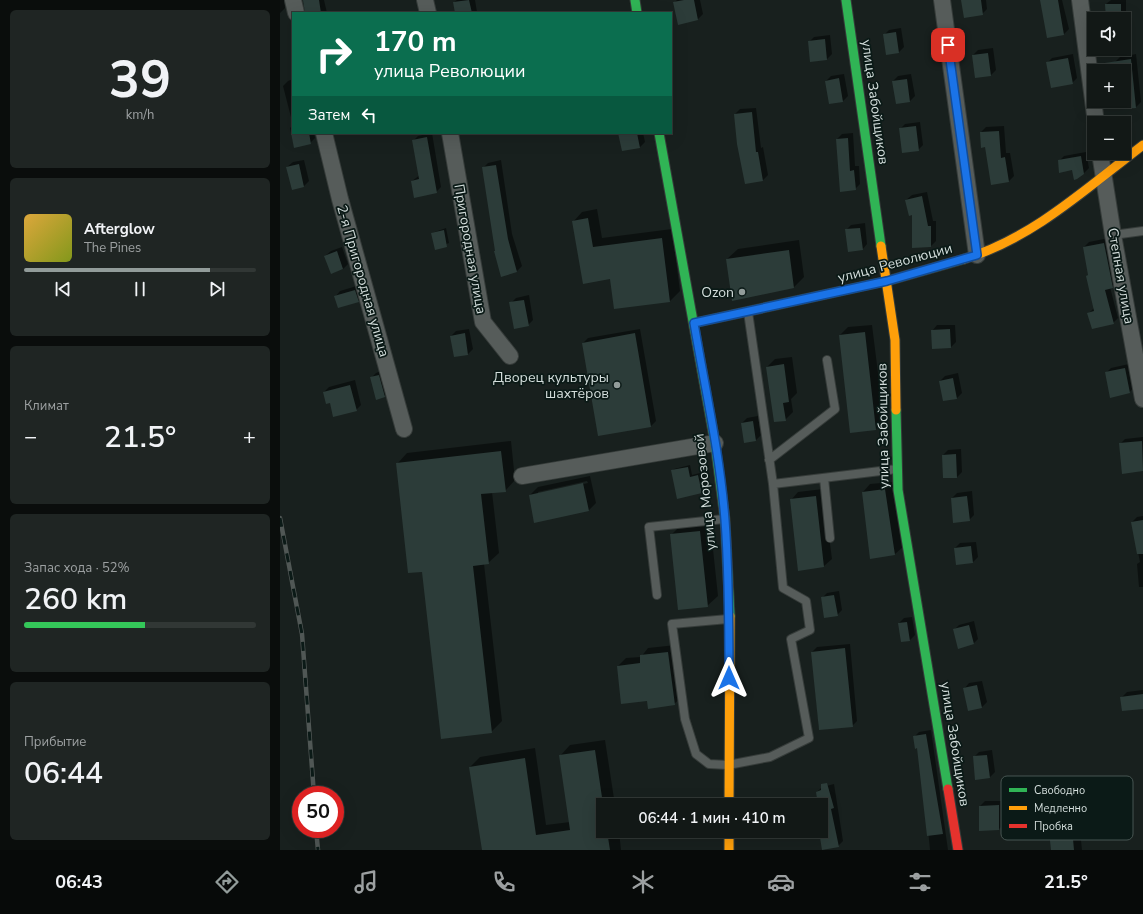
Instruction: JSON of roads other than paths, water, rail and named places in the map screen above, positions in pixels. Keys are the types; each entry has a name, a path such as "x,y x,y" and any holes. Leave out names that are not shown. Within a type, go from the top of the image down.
{"street":[{"path":"293,0 296,12"},
{"path":"425,0 428,12"},
{"path":"635,0 637,12"},
{"name":"улица Забойщиков","path":"846,0 895,340 898,490 958,850"},
{"path":"942,0 977,255"},
{"path":"1080,0 1095,116"},
{"name":"2-я Пригородная улица","path":"324,134 340,199 404,429"},
{"name":"Пригородная улица","path":"450,134 483,322 510,356"},
{"name":"улица Морозовой","path":"659,134 715,443 725,519 730,619 728,798"},
{"name":"улица Революции","path":"694,323 887,281 977,255 1033,228 1143,145"},
{"name":"Степная улица","path":"1101,160 1113,235 1139,359 1143,399"},
{"path":"522,476 715,443"},
{"path":"729,838 729,850"}],"lane":[{"path":"1113,235 1143,231"},
{"path":"730,619 672,624 685,719 696,754 709,764 728,765 770,757 809,738 791,639 810,630 806,601 783,588 773,484 748,312"},
{"path":"769,460 835,409 827,360"},
{"path":"773,484 897,469"},
{"path":"824,478 830,538"},
{"path":"656,595 649,527 725,519"}],"railway":[{"path":"280,518 302,634 313,786"},
{"path":"317,838 318,850"}],"place":[{"name":"Ozon","path":"742,292"},
{"name":"Дворец культуры шахтёров","path":"617,385"}]}
